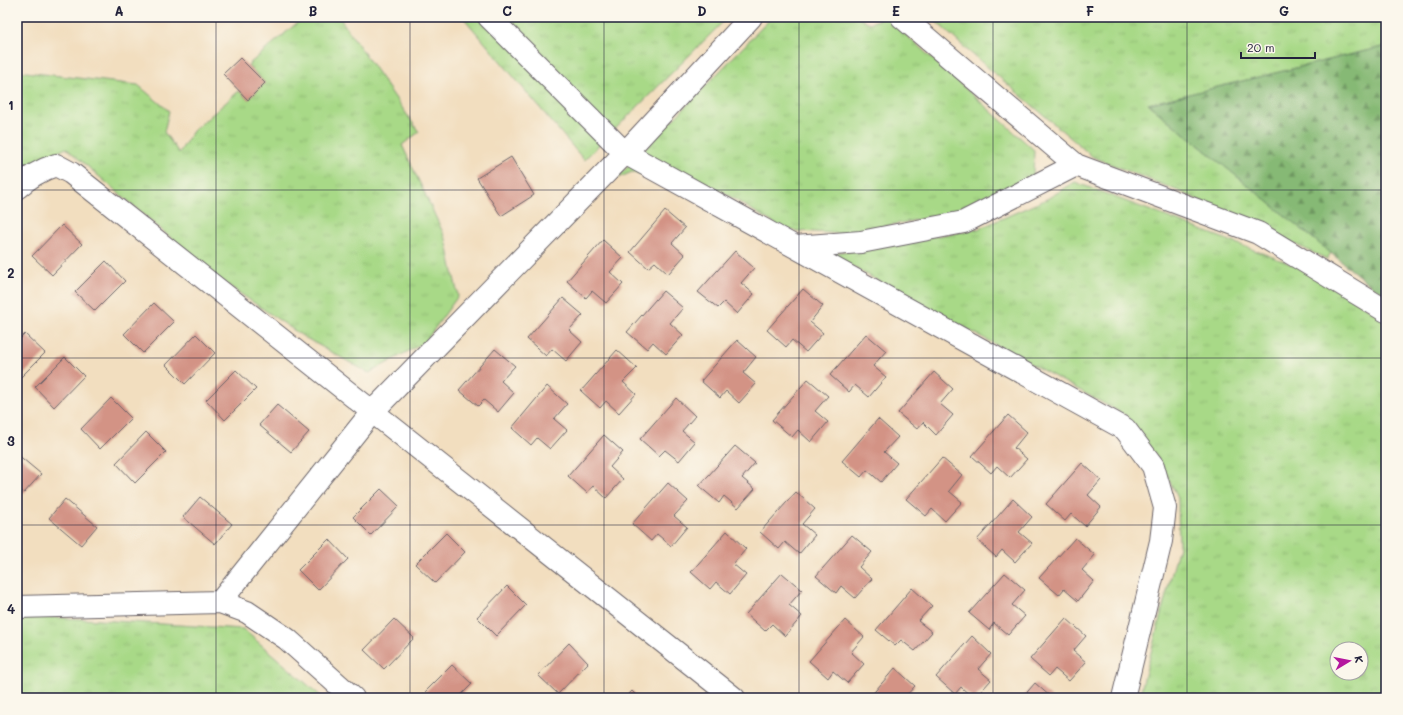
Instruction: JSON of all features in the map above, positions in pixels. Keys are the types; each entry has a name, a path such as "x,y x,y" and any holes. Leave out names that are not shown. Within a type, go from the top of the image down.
{"street":[{"path":"489,17 625,154 1125,429 1153,466 1165,508 1161,541 1123,698"},
{"path":"220,602 372,412 625,154 751,17"},
{"path":"902,17 1076,165 1258,233 1386,311"},
{"path":"17,188 28,178 42,170 56,165 71,173 734,698"},
{"path":"795,247 861,242 964,222 1076,165"},
{"path":"17,607 220,602 247,612 287,639 353,698"}],"green space":[{"path":"304,17 339,17 419,132 402,145 446,239 458,296 425,342 369,373 304,337 219,279 66,148 17,173 17,71 138,85 169,111 164,132 179,153 193,131 239,91 248,100 265,83 248,65"},
{"path":"463,17 728,17 584,160"},
{"path":"772,17 856,17 870,23 886,17 1034,150 1033,177 957,212 845,234 785,230 721,191 632,172 616,179"},
{"path":"931,17 1386,17 1386,46 1148,104 1331,253 1327,259 1181,192 1093,157 965,48"},
{"path":"1386,46 1386,294 1375,289 1148,104"},
{"path":"1075,182 1296,266 1386,319 1386,698 1139,698 1179,546 1178,498 1158,458 1127,416 829,254 978,229 1047,199"},
{"path":"17,615 243,629 323,698 17,698"}],"building":[{"path":"240,58 265,83 248,100 223,74"},
{"path":"511,157 534,195 501,216 477,178"},
{"path":"665,211 685,228 672,243 685,255 668,274 655,262 648,268 630,252"},
{"path":"62,225 82,244 52,275 32,256"},
{"path":"603,240 623,258 610,272 623,284 606,303 592,291 586,298 567,281"},
{"path":"735,251 754,268 741,283 754,294 737,314 724,302 718,308 698,292"},
{"path":"106,261 125,281 95,311 75,292"},
{"path":"803,289 823,306 810,322 823,333 806,352 792,340 786,347 767,330"},
{"path":"663,291 683,308 670,323 683,335 666,354 653,342 647,349 627,332"},
{"path":"563,298 583,315 569,330 582,342 566,361 552,349 546,356 527,339"},
{"path":"154,303 174,322 143,353 124,334"},
{"path":"25,334 45,353 17,381 17,342"},
{"path":"196,334 215,353 185,384 166,365"},
{"path":"866,334 886,351 873,366 886,377 869,397 855,385 849,392 830,375"},
{"path":"737,340 756,357 743,373 756,384 739,403 726,391 720,398 701,381"},
{"path":"495,349 515,366 501,381 514,393 498,412 484,400 478,406 459,390"},
{"path":"617,350 637,368 623,382 636,394 619,413 606,401 600,408 581,391"},
{"path":"65,357 84,376 54,407 35,387"},
{"path":"236,370 256,389 225,420 206,400"},
{"path":"934,372 953,389 940,404 953,415 936,435 923,422 917,429 898,413"},
{"path":"808,379 828,396 815,411 828,422 811,442 798,430 792,437 772,420"},
{"path":"547,386 567,404 554,419 567,430 550,449 537,438 531,445 512,428"},
{"path":"111,398 131,418 100,449 81,429"},
{"path":"676,398 695,416 682,431 695,442 679,461 665,450 659,456 640,439"},
{"path":"277,405 309,432 291,452 259,425"},
{"path":"1008,415 1027,432 1014,448 1027,459 1010,478 997,466 991,473 972,456"},
{"path":"878,419 898,437 884,452 897,463 881,482 867,470 861,477 842,461"},
{"path":"146,432 166,452 135,483 116,463"},
{"path":"604,435 623,452 610,467 623,479 606,498 593,486 587,493 568,476"},
{"path":"735,446 755,463 742,478 755,489 738,508 724,496 719,503 699,486"},
{"path":"17,454 41,474 24,493 17,487"},
{"path":"942,458 962,475 949,491 962,502 945,521 932,509 926,516 906,499"},
{"path":"1082,463 1101,480 1088,495 1101,507 1085,526 1071,514 1065,521 1046,504"},
{"path":"668,483 688,501 674,516 687,527 671,546 657,534 651,541 632,524"},
{"path":"381,489 399,506 371,535 353,517"},
{"path":"796,492 815,509 802,524 815,535 799,554 785,542 779,549 760,532"},
{"path":"200,497 232,524 215,544 183,517"},
{"path":"65,499 97,526 81,545 49,518"},
{"path":"1013,499 1032,517 1019,532 1032,543 1015,562 1002,550 996,557 977,540"},
{"path":"727,531 746,549 733,564 746,575 730,594 716,582 710,589 691,572"},
{"path":"446,533 465,552 435,583 415,564"},
{"path":"852,535 872,552 859,567 872,579 855,598 841,586 836,593 816,576"},
{"path":"1075,538 1095,555 1082,570 1094,581 1078,601 1064,589 1059,595 1039,578"},
{"path":"329,539 348,559 318,590 298,570"},
{"path":"782,573 802,590 789,605 802,616 785,636 772,624 765,631 746,614"},
{"path":"1005,573 1025,590 1012,605 1025,616 1008,635 994,623 989,630 969,613"},
{"path":"507,586 526,605 496,636 477,617"},
{"path":"912,588 932,606 918,621 932,632 915,651 901,640 895,646 876,630"},
{"path":"1066,618 1086,636 1073,651 1086,662 1069,681 1055,669 1049,676 1030,659"},
{"path":"394,619 414,638 384,669 364,650"},
{"path":"845,620 864,637 851,652 864,664 847,683 833,671 828,678 809,661"},
{"path":"972,636 991,654 978,669 991,680 975,698 973,698 961,687 955,694 936,677"},
{"path":"569,643 588,663 558,694 538,675"},
{"path":"452,665 472,684 458,698 425,698 422,695"},
{"path":"895,668 915,686 904,698 869,698"},
{"path":"1035,683 1052,698 1022,698"},
{"path":"632,691 639,698 625,698"}]}
